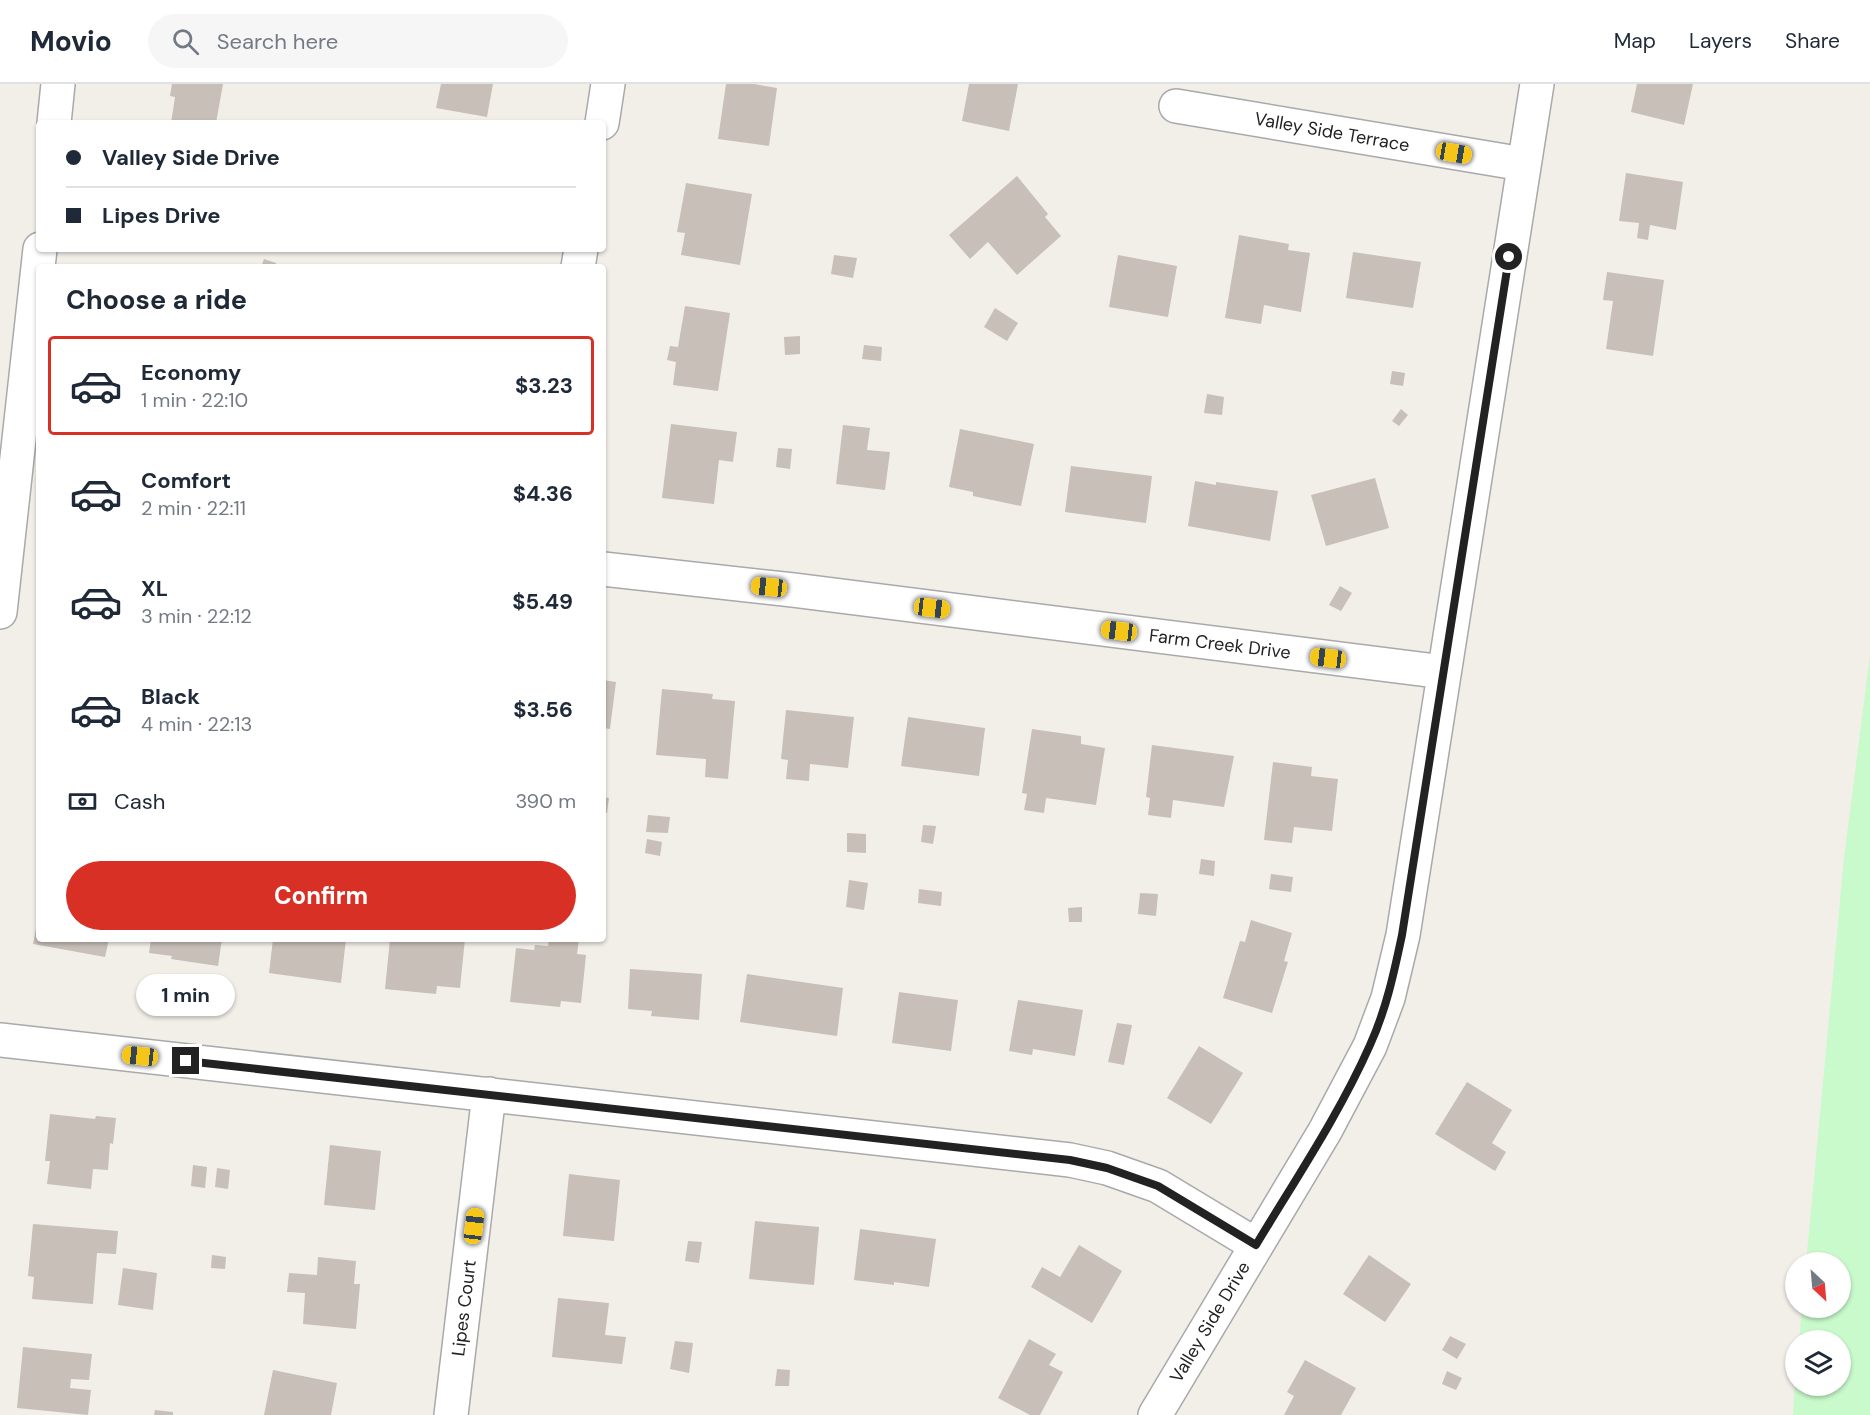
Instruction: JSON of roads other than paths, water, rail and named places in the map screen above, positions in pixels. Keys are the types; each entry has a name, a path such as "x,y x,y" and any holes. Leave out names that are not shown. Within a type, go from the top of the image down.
{"street":[{"path":"54,120 58,84"},
{"path":"602,120 608,84"},
{"name":"Valley Side Drive","path":"1155,1415 1325,1131 1370,1046 1388,998 1402,935 1537,84"},
{"name":"Valley Side Terrace","path":"1176,106 1523,164"},
{"path":"0,612 17,504 36,293"},
{"name":"Farm Creek Drive","path":"606,569 793,590 1444,672"},
{"path":"0,1040 1070,1160 1107,1168 1158,1186 1256,1245"},
{"name":"Lipes Court","path":"451,1415 489,1094"}]}
